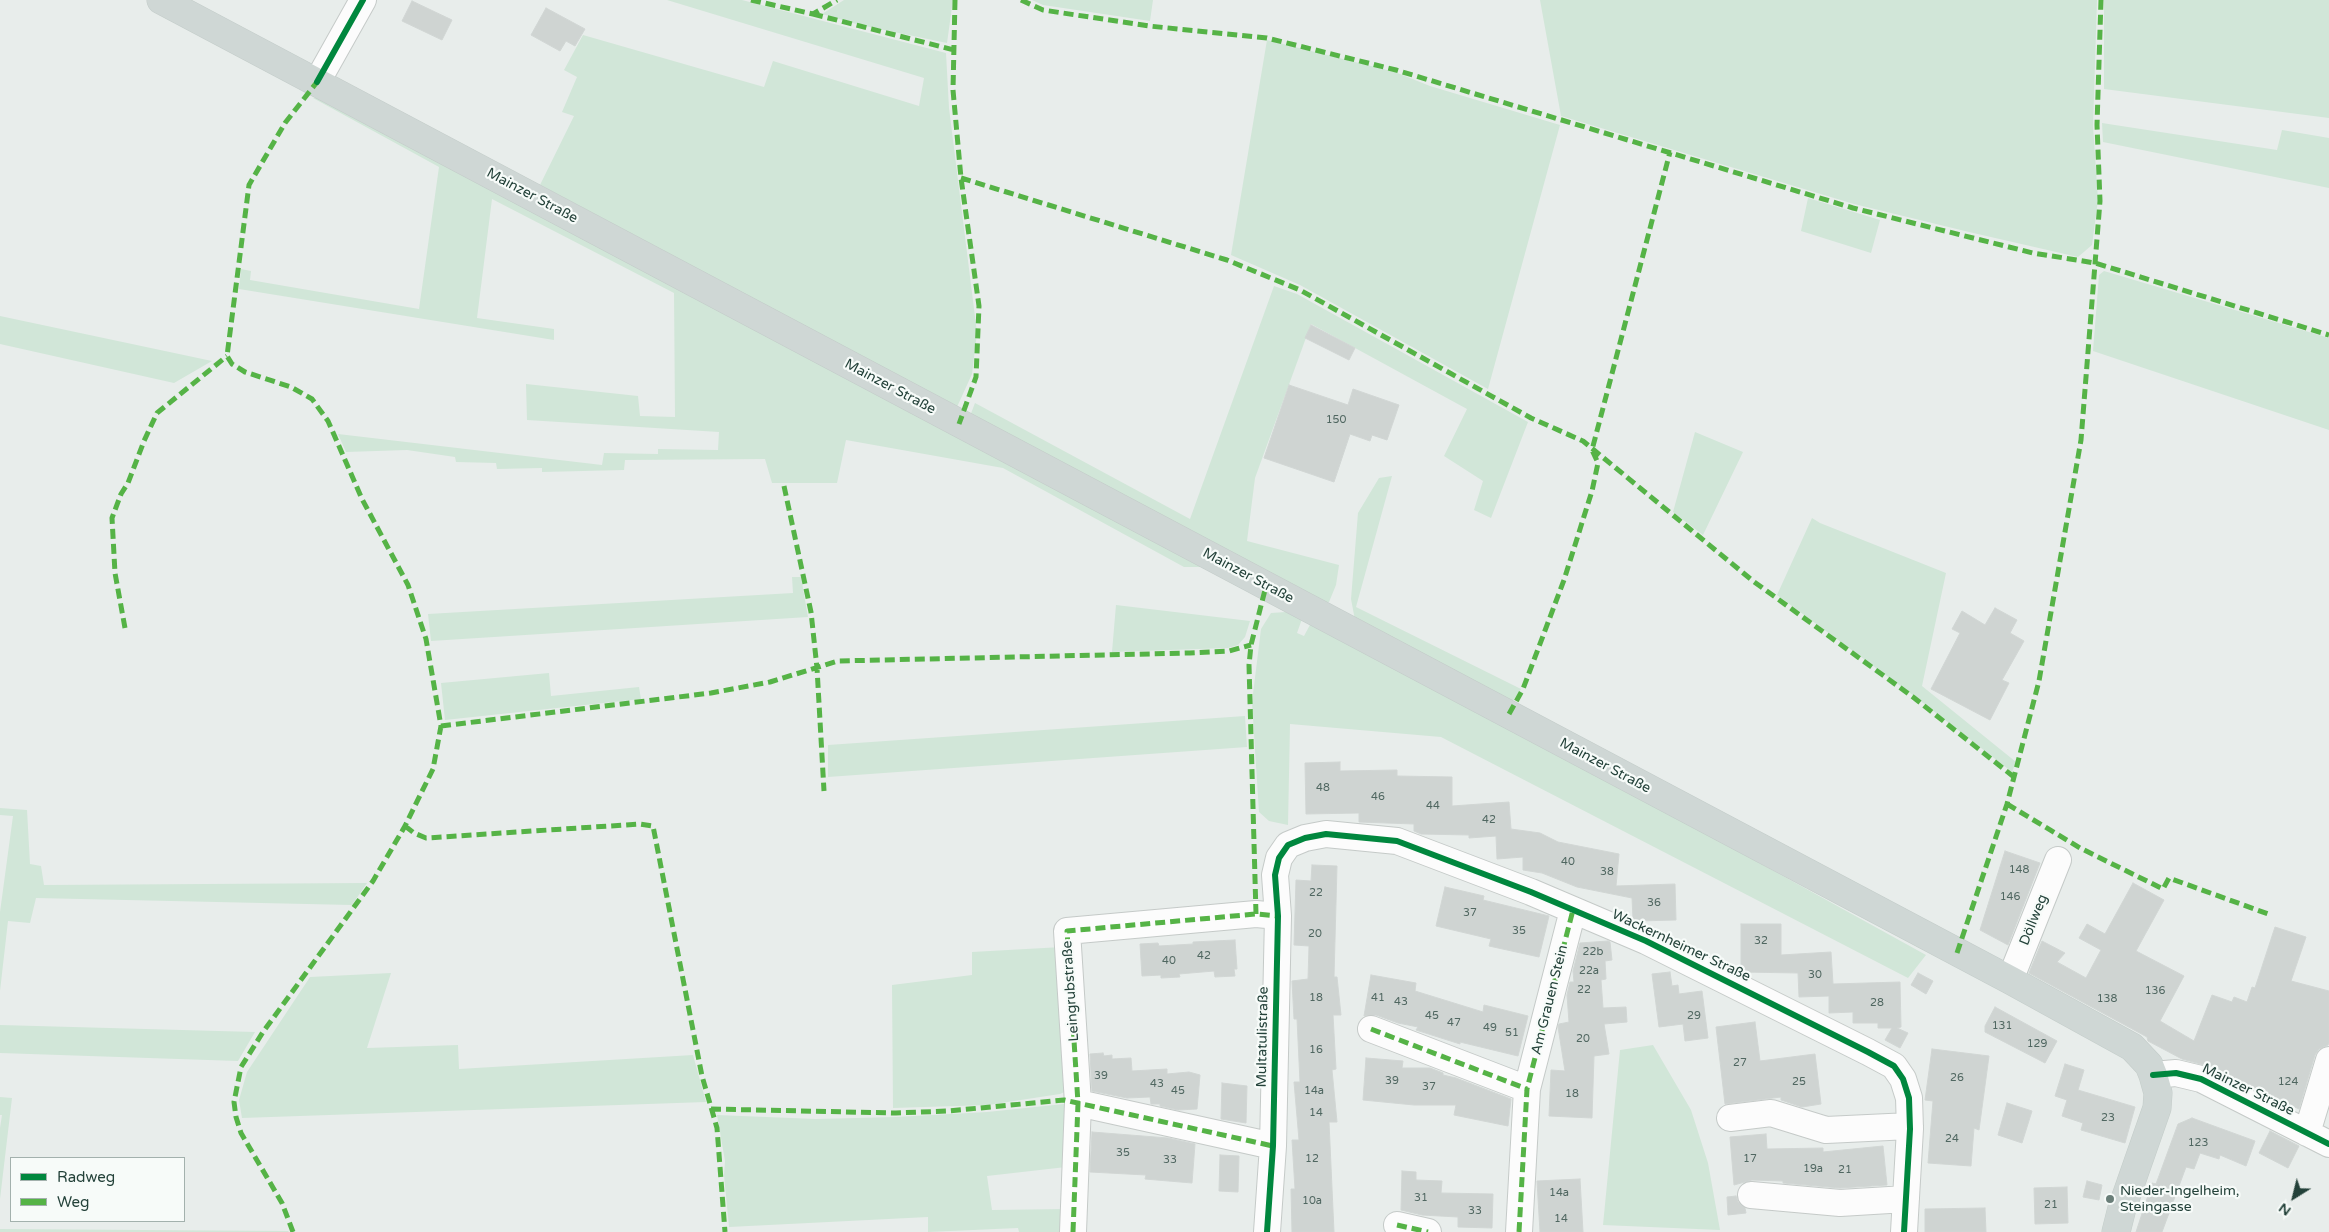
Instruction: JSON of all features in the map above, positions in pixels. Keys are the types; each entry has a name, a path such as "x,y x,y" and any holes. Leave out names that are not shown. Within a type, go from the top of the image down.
{"main road":[{"name":"Mainzer Straße","path":"161,0 1948,949 2010,980 2132,1047 2149,1065 2153,1074"},
{"path":"2116,1232 2122,1208 2157,1108 2158,1093 2153,1074"}],"street":[{"path":"317,82 363,0"},
{"name":"Wackernheimer Straße","path":"1288,845 1305,838 1326,834 1397,841 1646,941 1894,1066 1903,1079 1909,1098 1910,1126 1904,1232"},
{"name":"Multatulistraße","path":"1267,1232 1273,1146 1278,916 1275,875 1279,858 1288,845"},
{"name":"Döllweg","path":"2010,980 2058,860"},
{"name":"Am Grauen Stein","path":"1520,1232 1527,1089 1572,910"},
{"name":"Leingrubstraße","path":"1073,1232 1078,1103 1067,931 1256,914 1278,916"},
{"path":"1371,1029 1527,1089"},
{"path":"2318,1139 2329,1060"},
{"name":"Mainzer Straße","path":"2153,1074 2176,1073 2201,1079 2318,1139"},
{"path":"1078,1103 1273,1146"},
{"path":"1730,1118 1771,1113 1826,1130 1910,1126"},
{"path":"1751,1195 1840,1203 1906,1199"},
{"path":"1397,1225 1428,1232"}],"green space":[{"path":"667,0 742,0 946,53 949,108 977,333 972,374 957,407 540,185 574,116 562,112 577,77 564,70 583,35 764,87 773,61 919,106 924,78"},
{"path":"844,0 953,0 947,43 860,25 822,14"},
{"path":"1032,0 1153,0 1150,21 1043,5"},
{"path":"1540,0 2097,0 2093,126 2098,200 2092,245 2078,257 1969,232 1854,204 1561,116"},
{"path":"2104,0 2329,0 2329,118 2104,89"},
{"path":"1267,40 1395,72 1430,86 1560,125 1488,389 1300,285 1231,255"},
{"path":"324,97 1211,567 1184,567 1003,468 846,440 837,483 772,483 765,459 625,460 624,470 542,472 542,468 497,469 496,463 456,462 455,457 407,450 346,452 338,434 602,465 604,453 658,454 658,449 718,450 719,432 527,420 526,384 638,396 640,416 675,417 674,293 492,199 477,318 554,329 554,340 239,289 241,269 251,271 250,280 419,309 439,167 313,98"},
{"path":"2102,123 2277,150 2282,130 2329,138 2329,188 2103,142"},
{"path":"1808,198 1880,220 1871,253 1801,231"},
{"path":"2104,271 2329,338 2329,430 2093,351 2099,275"},
{"path":"1274,286 1297,294 1528,422 1491,518 1474,510 1483,481 1444,456 1467,409 1311,324 1255,478 1247,541 1339,565 1336,585 1329,602 1323,603 970,416 975,403 1190,519"},
{"path":"0,316 212,361 174,383 0,344"},
{"path":"1695,432 1743,452 1703,535 1673,512"},
{"path":"1392,476 1356,607 1521,689 1512,702 1355,620 1351,599 1358,513 1379,478"},
{"path":"1812,518 1820,523 1946,573 1922,686 2016,762 2012,772 1914,696 1777,595"},
{"path":"792,577 801,577 808,617 431,641 428,614 793,593"},
{"path":"1116,605 1250,621 1245,637 1238,645 1228,648 1112,652"},
{"path":"1286,612 1302,619 1297,633 1304,636 1311,623 1506,723 1926,955 1908,978 1441,737 1290,724 1288,825 1269,821 1259,812 1252,702 1261,629 1271,613"},
{"path":"549,673 551,696 639,687 641,699 445,720 441,683"},
{"path":"1245,716 1247,747 828,777 828,745"},
{"path":"0,808 27,810 30,864 41,866 44,885 367,883 352,905 36,898 30,923 8,921 0,991 0,912 13,816 0,815"},
{"path":"1062,947 1069,1090 1060,1094 988,1105 893,1108 892,985 972,975 972,952"},
{"path":"391,973 367,1048 458,1045 459,1069 693,1055 706,1102 242,1118 239,1100 247,1072 310,977"},
{"path":"0,1025 255,1032 238,1061 0,1053"},
{"path":"1653,1045 1691,1110 1708,1163 1720,1230 1603,1225 1620,1050"},
{"path":"0,1097 12,1098 0,1199 0,1128 2,1115 0,1115"},
{"path":"1064,1104 1071,1113 1066,1167 987,1176 992,1210 1066,1209 1065,1232 1019,1232 1018,1228 928,1232 928,1217 729,1227 724,1175 725,1161 717,1115 816,1119 896,1117 987,1112"},
{"path":"0,1229 288,1231 289,1232 0,1232"}],"building":[{"path":"412,1 452,20 442,40 402,21"},
{"path":"546,8 585,29 575,46 566,41 560,51 531,35"},
{"path":"1311,325 1355,348 1349,360 1305,338"},
{"path":"1289,385 1348,405 1353,389 1399,405 1387,440 1372,435 1370,441 1350,434 1334,482 1264,458"},
{"path":"1995,608 2017,620 2010,633 2024,641 2002,680 2009,683 1990,720 1931,689 1960,633 1952,629 1962,611 1985,625"},
{"path":"1340,762 1340,771 1397,770 1397,776 1452,777 1452,806 1509,802 1511,829 1540,833 1558,842 1619,854 1616,886 1675,884 1676,920 1637,921 1633,919 1632,898 1577,887 1542,873 1523,870 1523,857 1497,859 1496,836 1469,838 1469,835 1421,834 1414,831 1414,824 1359,822 1359,813 1306,814 1305,763"},
{"path":"2005,851 2040,863 2008,945 1980,930"},
{"path":"1312,865 1337,866 1334,977 1337,977 1341,1015 1333,1015 1336,1069 1332,1070 1337,1122 1329,1122 1334,1232 1292,1232 1291,1189 1295,1189 1292,1140 1299,1140 1294,1082 1300,1082 1297,1019 1294,1019 1292,981 1308,979 1309,946 1294,945 1296,880 1311,881"},
{"path":"2133,883 2164,900 2136,951 2184,976 2160,1021 2194,1041 2212,995 2232,1002 2234,997 2247,1002 2252,987 2255,988 2275,927 2306,937 2291,981 2329,991 2329,1043 2319,1049 2315,1055 2299,1109 2208,1066 2182,1059 2148,1041 2147,1037 2029,973 2042,941 2065,953 2057,962 2086,978 2101,950 2079,938 2087,924 2105,934"},
{"path":"1445,887 1484,896 1483,900 1549,916 1539,957 1489,946 1491,939 1436,926"},
{"path":"1741,924 1781,924 1781,955 1831,952 1833,984 1900,982 1901,1027 1897,1028 1908,1033 1900,1048 1885,1040 1892,1028 1878,1028 1878,1023 1853,1023 1853,1012 1829,1013 1829,996 1799,997 1798,973 1741,972"},
{"path":"1235,940 1237,969 1234,969 1235,976 1215,977 1214,971 1179,974 1180,977 1142,976 1140,944 1158,943 1159,946"},
{"path":"1610,942 1612,960 1605,961 1606,979 1601,980 1603,1008 1626,1007 1627,1022 1604,1024 1609,1054 1594,1056 1592,1118 1549,1116 1551,1070 1565,1071 1558,1027 1559,1024 1569,1022 1567,995 1570,982 1574,982 1573,971 1580,943"},
{"path":"1670,972 1672,986 1678,985 1679,994 1702,991 1708,1038 1685,1041 1683,1024 1659,1027 1652,974"},
{"path":"1918,973 1933,981 1926,994 1911,985"},
{"path":"1371,975 1416,983 1415,991 1483,1012 1484,1005 1528,1016 1518,1056 1460,1042 1460,1044 1416,1030 1418,1027 1398,1023 1376,1015 1364,1016"},
{"path":"1995,1007 2057,1041 2045,1063 1985,1032 1985,1026"},
{"path":"1755,1022 1760,1061 1815,1054 1821,1104 1802,1107 1781,1100 1781,1097 1725,1104 1716,1027"},
{"path":"1932,1049 1989,1056 1979,1130 1974,1128 1971,1166 1928,1163 1933,1101 1925,1100"},
{"path":"1103,1053 1104,1056 1112,1055 1112,1059 1131,1058 1132,1071 1167,1069 1167,1074 1189,1072 1200,1075 1197,1109 1178,1110 1160,1106 1160,1104 1151,1104 1150,1097 1127,1098 1092,1091 1090,1054"},
{"path":"1366,1058 1403,1061 1402,1068 1430,1068 1443,1073 1443,1075 1511,1099 1508,1126 1454,1115 1456,1105 1414,1105 1363,1100"},
{"path":"2065,1064 2084,1070 2078,1090 2135,1107 2125,1143 2081,1130 2083,1123 2062,1116 2067,1100 2055,1096"},
{"path":"1222,1083 1247,1086 1246,1123 1221,1119"},
{"path":"2007,1103 2032,1111 2022,1143 1998,1135"},
{"path":"2192,1118 2255,1141 2246,1166 2220,1155 2219,1159 2200,1153 2194,1169 2186,1167 2162,1232 2136,1232 2152,1183 2156,1184 2178,1124"},
{"path":"2270,1131 2299,1146 2288,1168 2259,1153"},
{"path":"1092,1132 1168,1138 1195,1144 1192,1183 1145,1179 1146,1175 1090,1172"},
{"path":"1766,1134 1767,1149 1823,1148 1823,1152 1883,1146 1887,1185 1840,1188 1783,1183 1783,1181 1752,1180 1734,1185 1730,1137"},
{"path":"1220,1155 1239,1156 1238,1192 1219,1191"},
{"path":"1402,1171 1416,1172 1416,1180 1442,1181 1441,1193 1493,1194 1492,1228 1458,1227 1458,1217 1422,1215 1401,1210"},
{"path":"1580,1179 1583,1232 1540,1232 1537,1181"},
{"path":"2087,1181 2102,1185 2099,1200 2083,1197"},
{"path":"2067,1187 2068,1223 2035,1224 2034,1188"},
{"path":"1736,1196 1738,1202 1745,1208 1746,1213 1728,1215 1727,1197"},
{"path":"1985,1208 1986,1232 1925,1232 1925,1209"}],"marked path":[{"path":"751,0 813,14 837,0"},
{"path":"955,0 953,90 961,178 979,306 976,377 959,424"},
{"path":"1021,0 1043,10 1149,26 1267,38 1396,70 1853,208 2033,253 2095,263 2329,335"},
{"path":"1957,953 2007,804 2039,681 2081,440 2100,201 2097,125 2101,0"},
{"path":"813,14 954,50"},
{"path":"293,1232 282,1203 241,1133 234,1102 241,1067 263,1032 373,881 405,826 433,769 441,726 426,639 408,585 362,499 328,421 312,399 291,387 245,372 232,364 227,356 249,185 285,123 317,82"},
{"path":"1509,714 1523,689 1564,580 1592,491 1598,463 1592,450 1670,152"},
{"path":"961,178 1227,260 1300,290 1531,418 1583,441 1753,581 1913,697 2014,777"},
{"path":"125,628 115,573 112,518 157,413 227,356"},
{"path":"784,486 811,612 817,668 824,791"},
{"path":"1256,914 1249,665 1251,645 1266,586"},
{"path":"441,726 711,693 770,682 838,661 1190,653 1229,651 1251,645"},
{"path":"2007,804 2080,848 2163,889 2169,878 2271,915"},
{"path":"405,826 414,833 426,838 640,824 653,826 702,1076 717,1128 725,1232"},
{"path":"1519,1232 1527,1089 1573,910"},
{"path":"1073,1232 1078,1103 1067,931 1256,914 1278,916"},
{"path":"1371,1029 1527,1089"},
{"path":"711,1109 896,1113 948,1111 1064,1100 1273,1146"},
{"path":"1397,1225 1428,1232"}],"cycle path":[{"path":"317,82 363,0"},
{"path":"1267,1232 1273,1146 1278,916 1275,875 1279,858 1288,845 1305,838 1326,834 1397,841 1531,892 1646,941 1894,1066 1903,1079 1909,1098 1910,1129 1904,1232"},
{"path":"2153,1075 2176,1073 2201,1079 2329,1144"}],"place":[{"name":"Nieder-Ingelheim, Steingasse","path":"2110,1199"}]}
